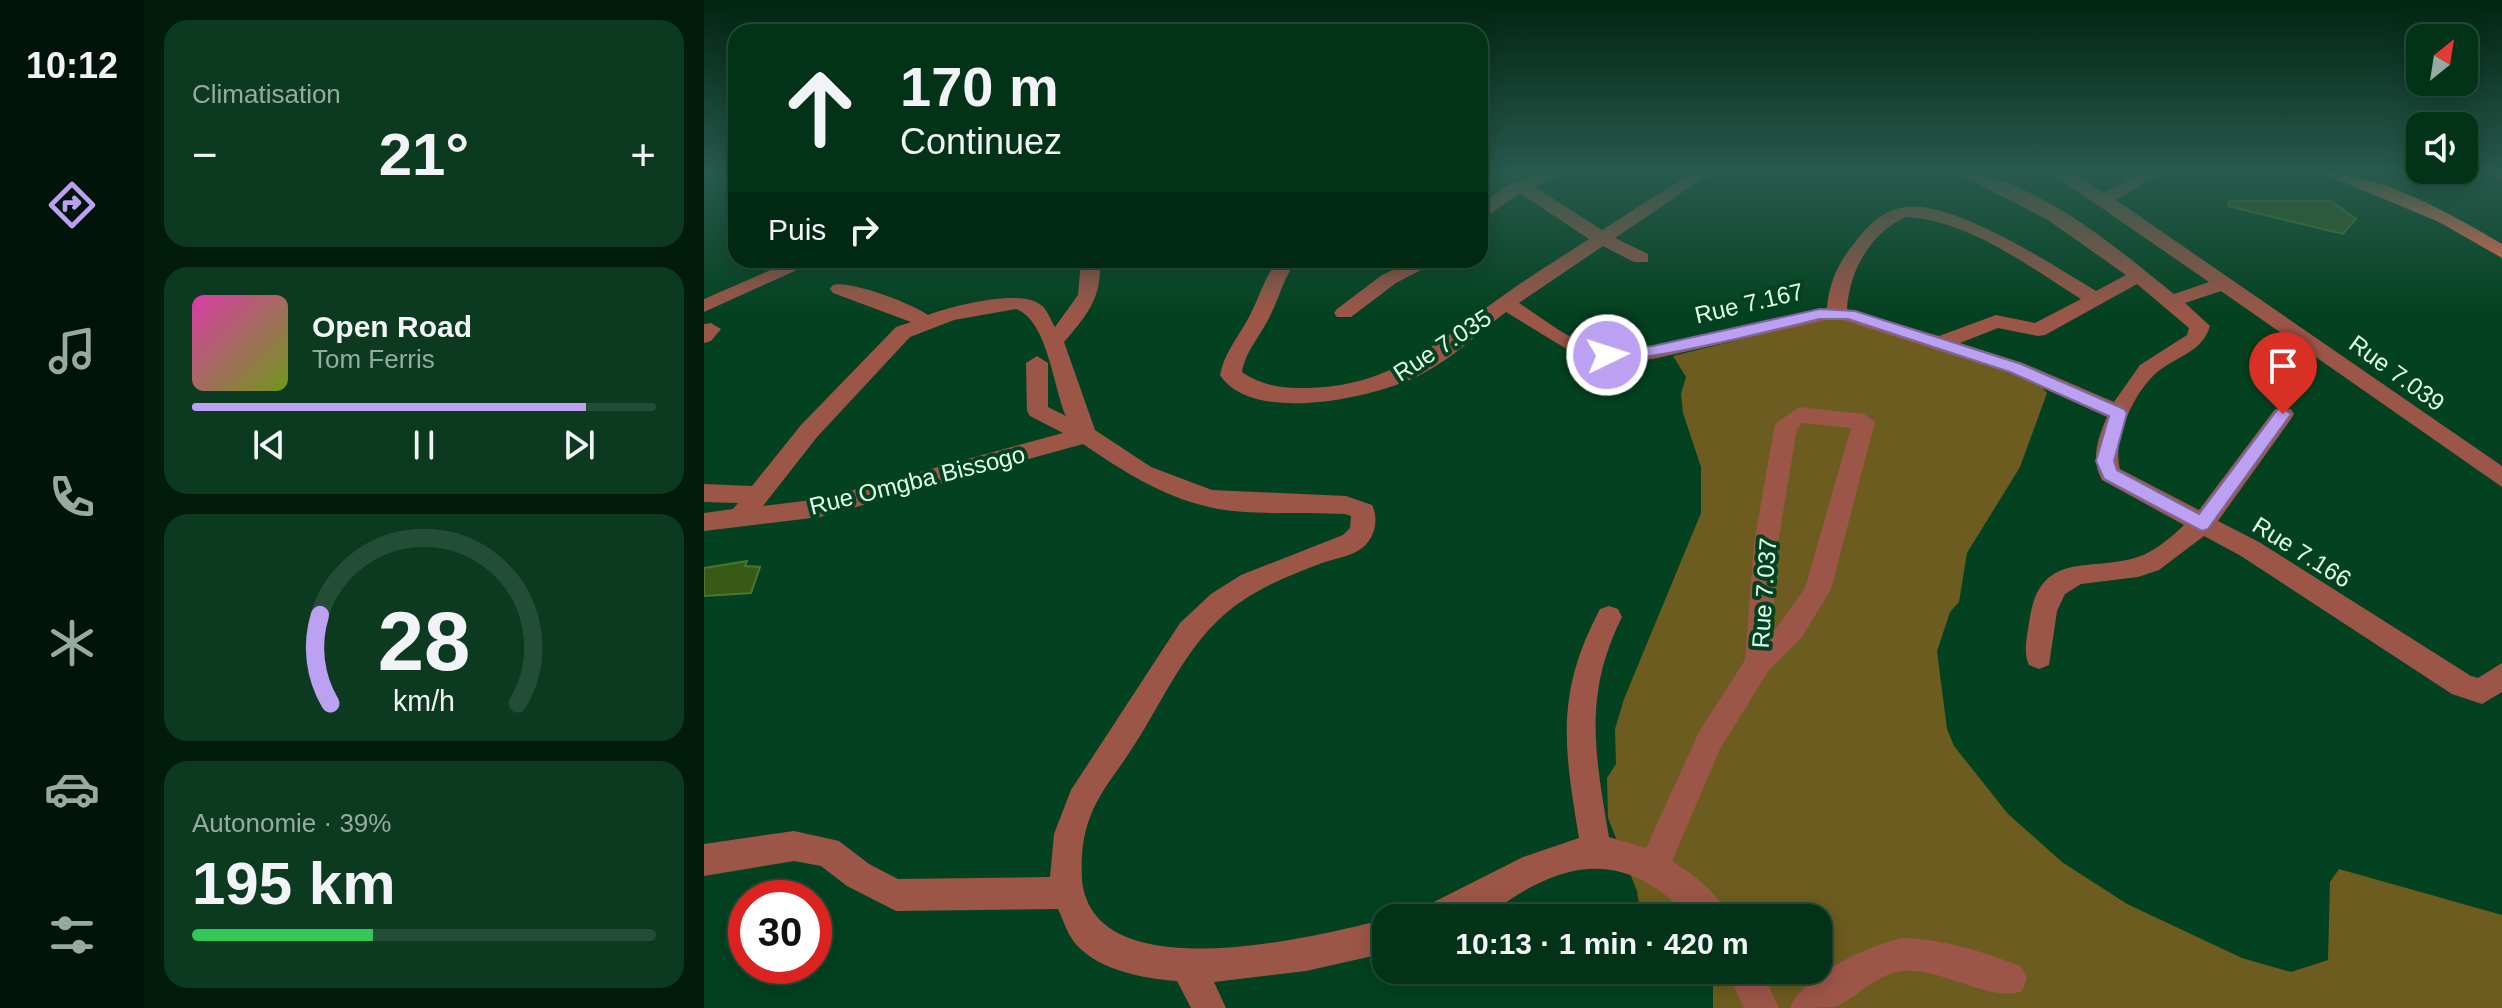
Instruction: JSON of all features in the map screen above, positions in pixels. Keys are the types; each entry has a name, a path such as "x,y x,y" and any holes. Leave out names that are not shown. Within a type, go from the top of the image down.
{"main road":[{"path":"2448,220 2502,252"},
{"path":"2470,220 2502,233"}],"street":[{"path":"1573,220 1641,258"},
{"name":"Rue 7.035","path":"1282,268 1272,281 1261,314 1230,370 1236,380 1285,394 1327,396 1403,376 1629,220"},
{"path":"1837,312 1839,282 1850,260 1890,220"},
{"path":"1944,220 1998,242 2096,299"},
{"name":"Rue 7.166","path":"2057,220 2138,276 2200,326 2196,339 2149,369 2118,413 2105,461 2110,474 2250,549 2472,690 2482,692 2502,675"},
{"name":"Rue 7.039","path":"2132,220 2502,478"},
{"path":"704,306 792,268"},
{"path":"1053,341 1083,308 1091,293 1092,268"},
{"path":"1344,313 1389,279 1413,268"},
{"path":"1940,343 1996,321 2038,330 2138,276"},
{"path":"2171,301 2221,285"},
{"path":"840,289 911,312 924,322"},
{"path":"740,518 809,431 903,332 924,322 995,304 1018,303 1034,309 1053,341 1074,409 1086,435"},
{"name":"Rue 7.167","path":"1505,303 1565,341 1585,351 1607,355 1653,352 1837,312 2025,372 2118,413"},
{"path":"1037,363 1035,400 1038,411 1086,435 1143,473 1192,495 1287,505 1346,505 1363,511 1366,520 1362,531 1352,542 1246,585 1196,622 1080,802 1062,861 1072,916 1110,954 1146,966 1189,969 1247,967 1312,956 1372,940"},
{"path":"2039,657 2045,604 2056,587 2076,574 2147,565 2202,524 2283,414"},
{"name":"Rue 7.037","path":"1653,868 1709,741 1759,662 1784,642 1806,614 1818,589 1864,422 1799,415 1786,424 1763,571 1759,662"},
{"name":"Rue Omgba Bissogo","path":"704,522 820,508 1086,435"},
{"path":"704,493 758,495"},
{"path":"1596,849 1585,783 1580,705 1588,660 1609,617"},
{"path":"704,860 794,846 828,852 858,875 896,895 1068,893"},
{"path":"1466,904 1552,860 1576,851 1596,849 1653,868 1674,880 1699,904"},
{"path":"1807,1008 1862,966 1888,954 1922,952 2010,979"},
{"path":"1189,969 1209,1008"},
{"path":"1750,984 1762,1008"}],"shaded area":[{"path":"1828,318 1881,325 2039,384 2047,393 2020,467 1967,553 1959,602 1950,612 1937,651 1947,729 1954,746 2008,814 2062,862 2127,904 2242,958 2291,972 2328,960 2330,882 2339,869 2502,915 2502,1008 1713,1008 1713,985 1710,984 1832,984 1832,904 1639,904 1637,891 1608,818 1607,778 1616,764 1615,729 1624,699 1701,513 1701,467 1683,413 1681,394 1686,377 1673,356"}],"building":[{"path":"2286,220 2355,220 2343,234"},
{"path":"747,561 745,566 760,567 751,593 704,596 704,568"}],"route":[{"path":"1607,355 1653,352 1820,314 1849,314 2016,368 2118,413 2105,461 2110,474 2202,524 2283,414"}]}
